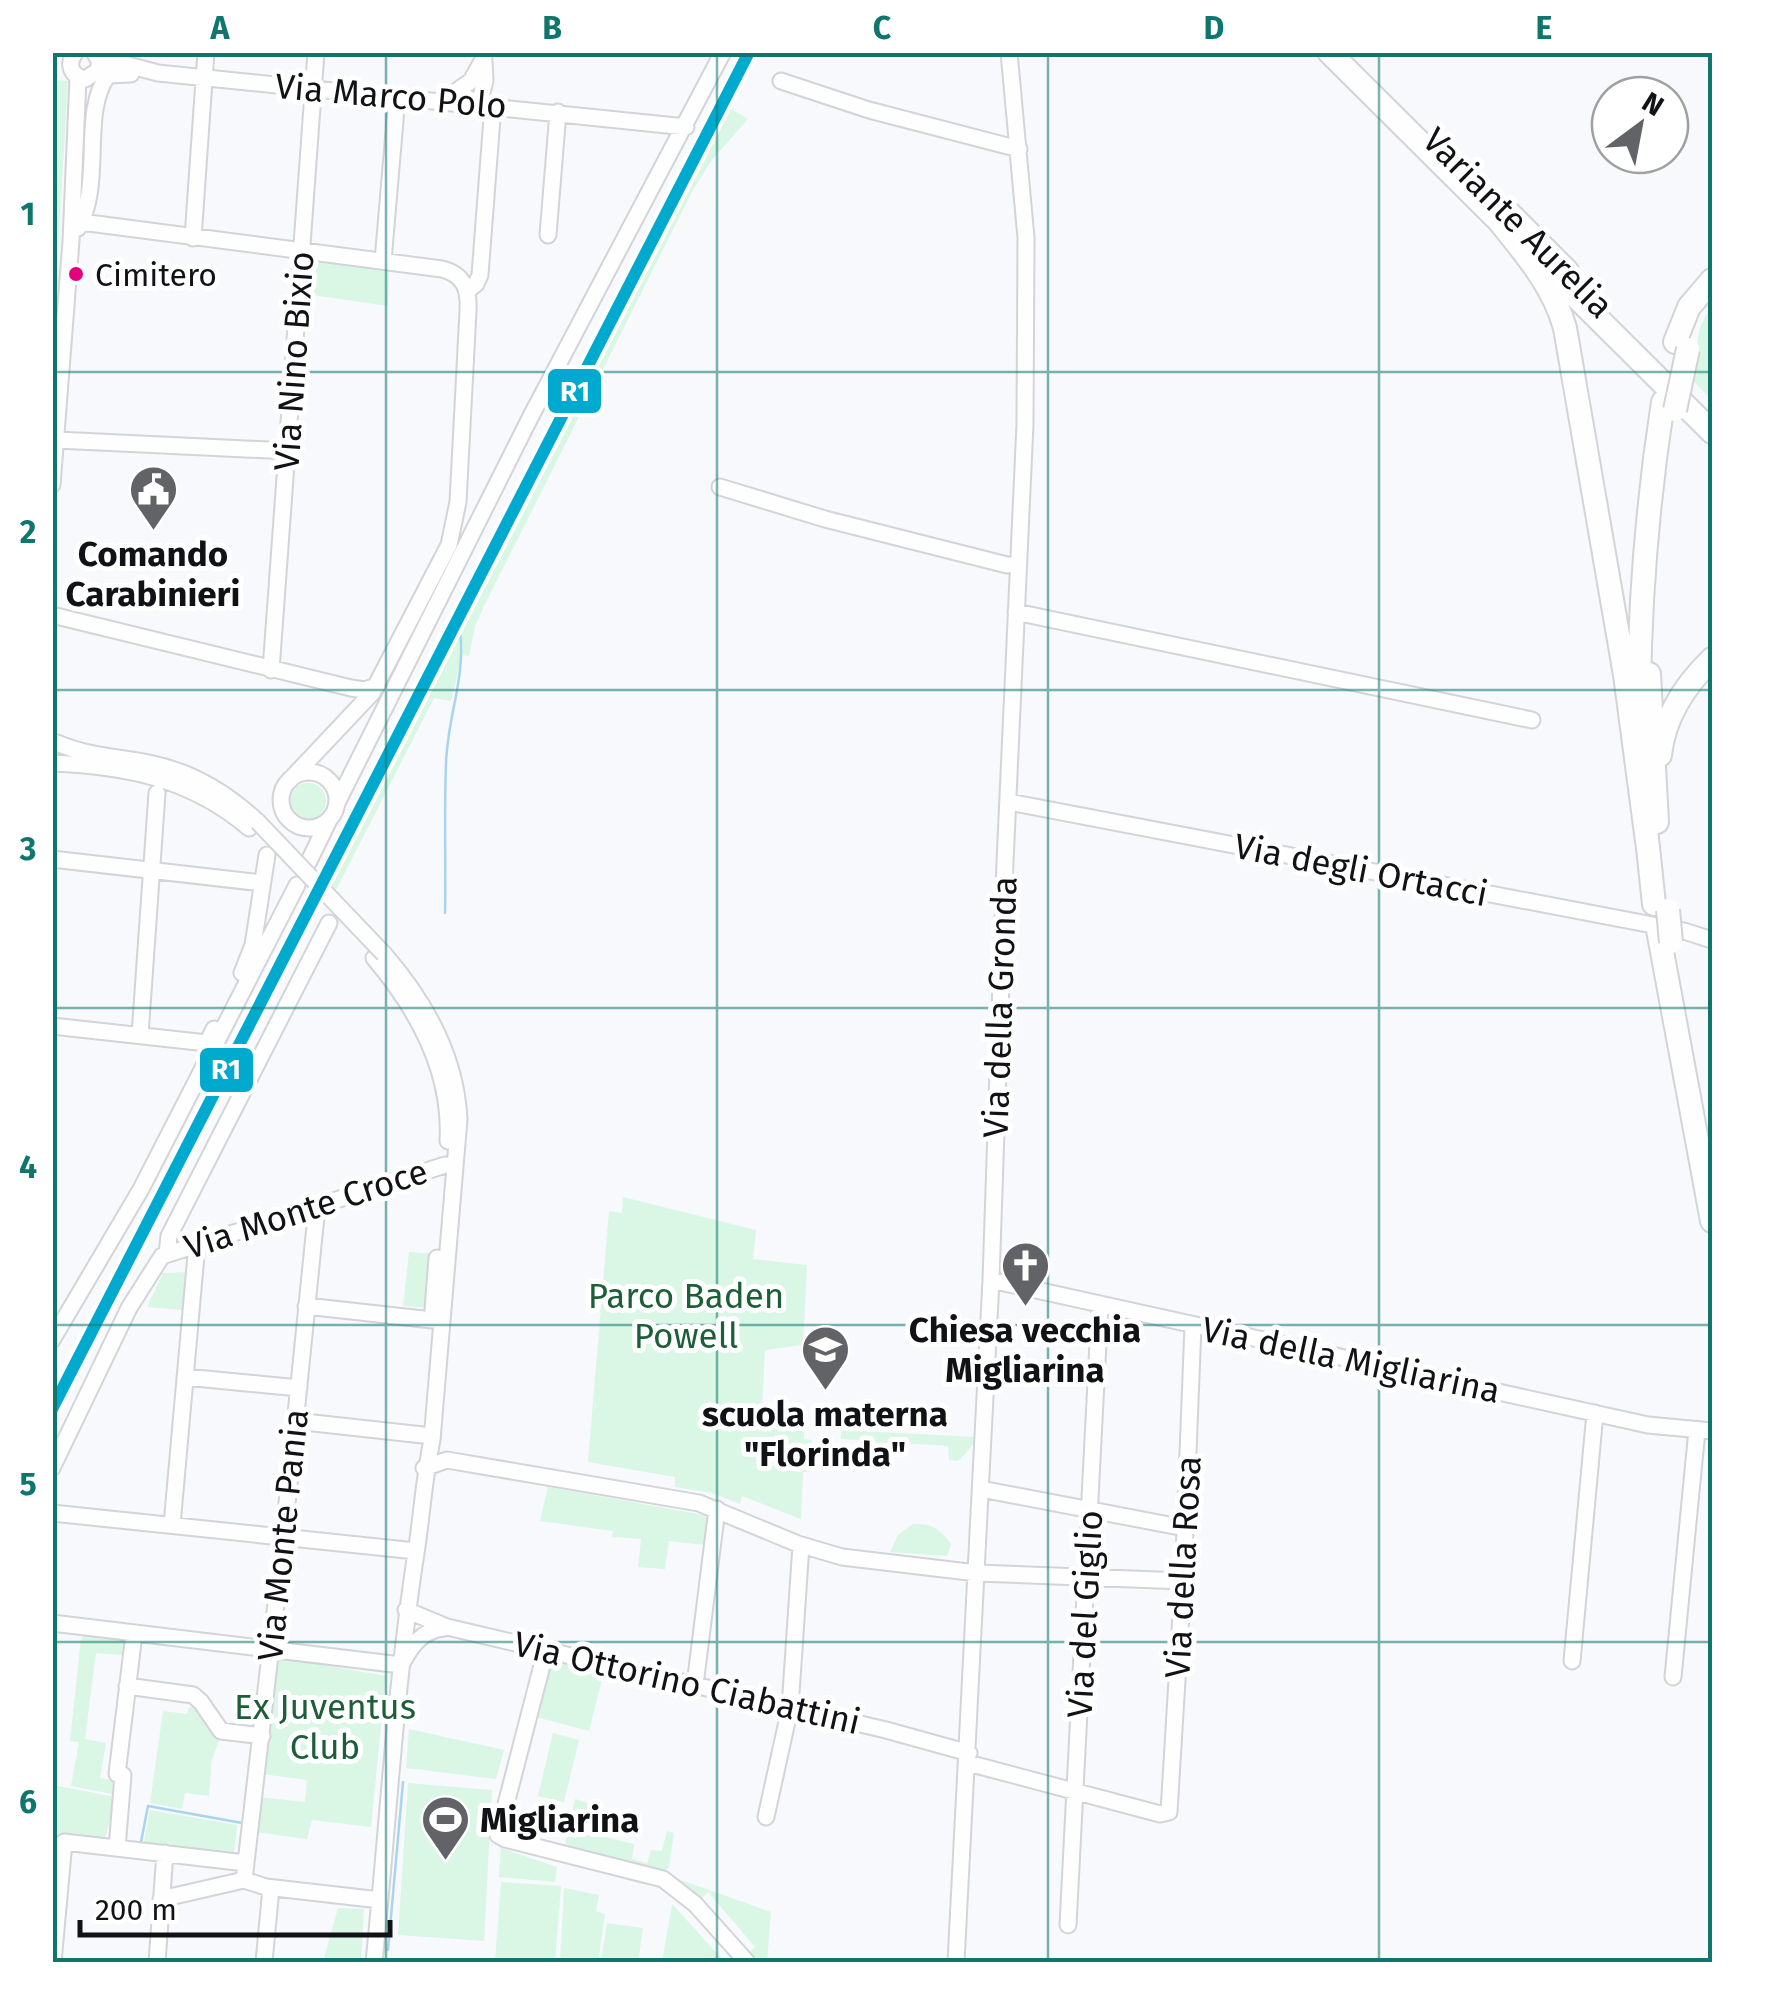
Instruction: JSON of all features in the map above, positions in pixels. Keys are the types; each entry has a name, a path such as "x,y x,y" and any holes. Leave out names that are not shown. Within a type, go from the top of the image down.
{"highway":[{"name":"Variante Aurelia","path":"1335,54 1494,216"},
{"name":"Variante Aurelia","path":"1335,54 1676,402 1712,413"},
{"path":"1494,216 1712,432"},
{"path":"1494,216 1545,281 1565,328 1653,842"},
{"path":"1712,280 1689,307 1676,402 1649,498 1640,617 1640,725 1653,842 1712,1221"},
{"path":"1681,346 1712,295"},
{"path":"1653,842 1665,730 1688,687 1712,660"},
{"path":"1663,921 1712,1165"}],"street":[{"path":"194,238 206,52"},
{"name":"Via Nino Bixio","path":"272,670 316,52"},
{"path":"81,222 447,270 459,277 468,290 458,502 453,533 377,686 282,792 286,815 299,826 309,844 308,862 531,416 724,52"},
{"name":"Via della Gronda","path":"956,1962 991,1280 1026,347 1026,244 1009,52"},
{"path":"52,58 74,54 70,66 95,66"},
{"path":"52,68 95,66"},
{"path":"52,486 78,118 95,66"},
{"path":"71,240 89,201 97,98 95,66"},
{"name":"Via Marco Polo","path":"95,66 686,127"},
{"path":"444,100 482,66"},
{"path":"468,290 479,278 482,66"},
{"path":"482,66 493,93 513,108"},
{"path":"781,81 869,110 1018,149"},
{"path":"383,261 397,97"},
{"path":"548,235 558,112"},
{"path":"57,440 289,452"},
{"path":"720,488 824,519 1018,564"},
{"path":"1016,612 1532,720"},
{"path":"52,615 343,687 364,690 377,686"},
{"path":"343,687 352,701 347,719"},
{"path":"55,741 59,753 52,763 124,770 170,780 265,828 317,827 329,820"},
{"path":"55,741 83,754 152,764 178,772 218,791 265,828 379,956 410,1004 436,1060 448,1115 450,1170 428,1437 406,1610 374,1962"},
{"path":"323,747 319,762 336,803"},
{"path":"289,781 304,773 326,779 346,776 357,764"},
{"path":"140,1035 157,793"},
{"name":"Via degli Ortacci","path":"1009,802 1684,931 1712,940"},
{"path":"265,828 282,803"},
{"path":"52,1026 207,1043 250,958 267,855"},
{"path":"52,859 262,882"},
{"path":"52,1340 141,1189 297,885"},
{"path":"52,1468 134,1298 155,1263 166,1254 170,1236 329,923"},
{"path":"446,1460 428,1437 432,1320 450,1170"},
{"name":"Via Monte Croce","path":"166,1254 317,1206 450,1170"},
{"name":"Via Monte Pania","path":"245,1872 317,1206"},
{"path":"172,1525 196,1244"},
{"name":"Via della Migliarina","path":"991,1280 1671,1429 1704,1430"},
{"name":"Via del Giglio","path":"1068,1925 1100,1304"},
{"path":"306,1306 432,1320"},
{"name":"Via della Rosa","path":"1171,1810 1193,1325"},
{"path":"185,1377 299,1388"},
{"path":"1572,1661 1595,1413"},
{"path":"295,1421 428,1437"},
{"path":"1673,1677 1704,1430"},
{"path":"424,1468 446,1460 700,1504 801,1546 842,1557 978,1573 1183,1581"},
{"path":"981,1489 1186,1528"},
{"path":"695,1685 716,1510"},
{"path":"52,1513 416,1552"},
{"path":"766,1818 790,1708 801,1546"},
{"name":"Via Ottorino Ciabattini","path":"406,1610 447,1627 886,1730 1160,1814 1171,1810"},
{"path":"52,1623 401,1665"},
{"path":"401,1665 421,1636 447,1627"},
{"path":"117,1848 123,1775 117,1774 134,1634"},
{"path":"546,1650 498,1834 664,1880 694,1904 747,1962"},
{"path":"128,1686 193,1695 220,1731 262,1736"},
{"path":"53,1962 64,1842 165,1854 245,1872 271,1888 380,1900"},
{"path":"157,1962 165,1854"},
{"path":"162,1899 245,1872"},
{"path":"264,1962 271,1888"}],"green space":[{"path":"52,80 68,81 53,337"},
{"path":"726,106 748,119 711,161 693,190 486,602 475,626 469,656 462,655 451,701 434,698 336,890 330,884 675,213"},
{"path":"307,258 389,268 388,306 306,294"},
{"path":"1712,304 1712,400 1691,379 1700,327"},
{"path":"308,783 321,788 326,801 321,814 308,819 295,814 290,801 295,788"},
{"name":"Parco Baden Powell","path":"623,1197 756,1230 753,1259 807,1265 803,1345 765,1350 761,1426 804,1430 804,1439 812,1440 810,1472 803,1472 801,1519 742,1496 740,1504 712,1493 675,1487 675,1477 588,1462 609,1211 622,1213"},
{"path":"409,1252 433,1254 427,1308 403,1306"},
{"path":"187,1272 183,1310 147,1307 163,1273"},
{"path":"841,1430 975,1437 958,1461 949,1460 948,1446 901,1443 899,1452 876,1451 876,1441 841,1439"},
{"path":"548,1487 704,1515 708,1519 704,1545 669,1541 665,1569 638,1567 641,1539 612,1537 613,1531 540,1521"},
{"path":"913,1524 930,1526 943,1534 951,1544 947,1556 890,1552 898,1535"},
{"path":"89,1631 125,1636 122,1655 96,1653 85,1739 106,1743 100,1778 120,1782 118,1795 71,1786 79,1742 70,1741 81,1639"},
{"name":"Ex Juventus Club","path":"278,1657 386,1676 371,1827 312,1820 307,1839 255,1832 259,1797 305,1802 307,1780 262,1774"},
{"path":"550,1658 604,1672 589,1731 536,1717"},
{"path":"189,1707 195,1708 219,1741 212,1759 209,1796 185,1793 182,1809 150,1803 163,1711 187,1714"},
{"path":"409,1729 504,1750 496,1779 406,1768"},
{"path":"553,1733 579,1740 564,1802 538,1796"},
{"name":"Migliarina","path":"408,1783 492,1790 484,1941 398,1935"},
{"path":"53,1785 115,1797 105,1841 53,1834"},
{"path":"575,1799 591,1804 587,1818 593,1820 590,1833 634,1844 632,1859 647,1863 651,1850 662,1851 667,1831 674,1833 669,1867 663,1873 565,1844"},
{"path":"150,1810 237,1825 234,1853 143,1846"},
{"path":"501,1848 557,1867 555,1882 499,1877"},
{"path":"678,1879 771,1912 767,1962 757,1962 749,1953 755,1947 708,1892 701,1898"},
{"path":"501,1882 561,1886 555,1962 495,1962"},
{"path":"564,1888 599,1895 596,1911 605,1914 598,1962 560,1962"},
{"path":"672,1904 725,1962 662,1962"},
{"path":"338,1908 364,1909 361,1962 323,1962"},
{"path":"607,1923 643,1928 638,1962 601,1962"}],"waterway":[{"path":"445,913 446,764 460,665 460,632"},
{"path":"388,1950 403,1782"},
{"path":"141,1842 148,1806 242,1823"}],"transit line":[{"name":"R1","path":"52,1409 749,52"}],"place":[{"name":"Cimitero","path":"76,274"},
{"name":"Comando Carabinieri","path":"153,532"},
{"name":"Chiesa vecchia Migliarina","path":"1025,1308"},
{"name":"scuola materna \"Florinda\"","path":"825,1392"},
{"name":"Migliarina","path":"445,1862"}]}
